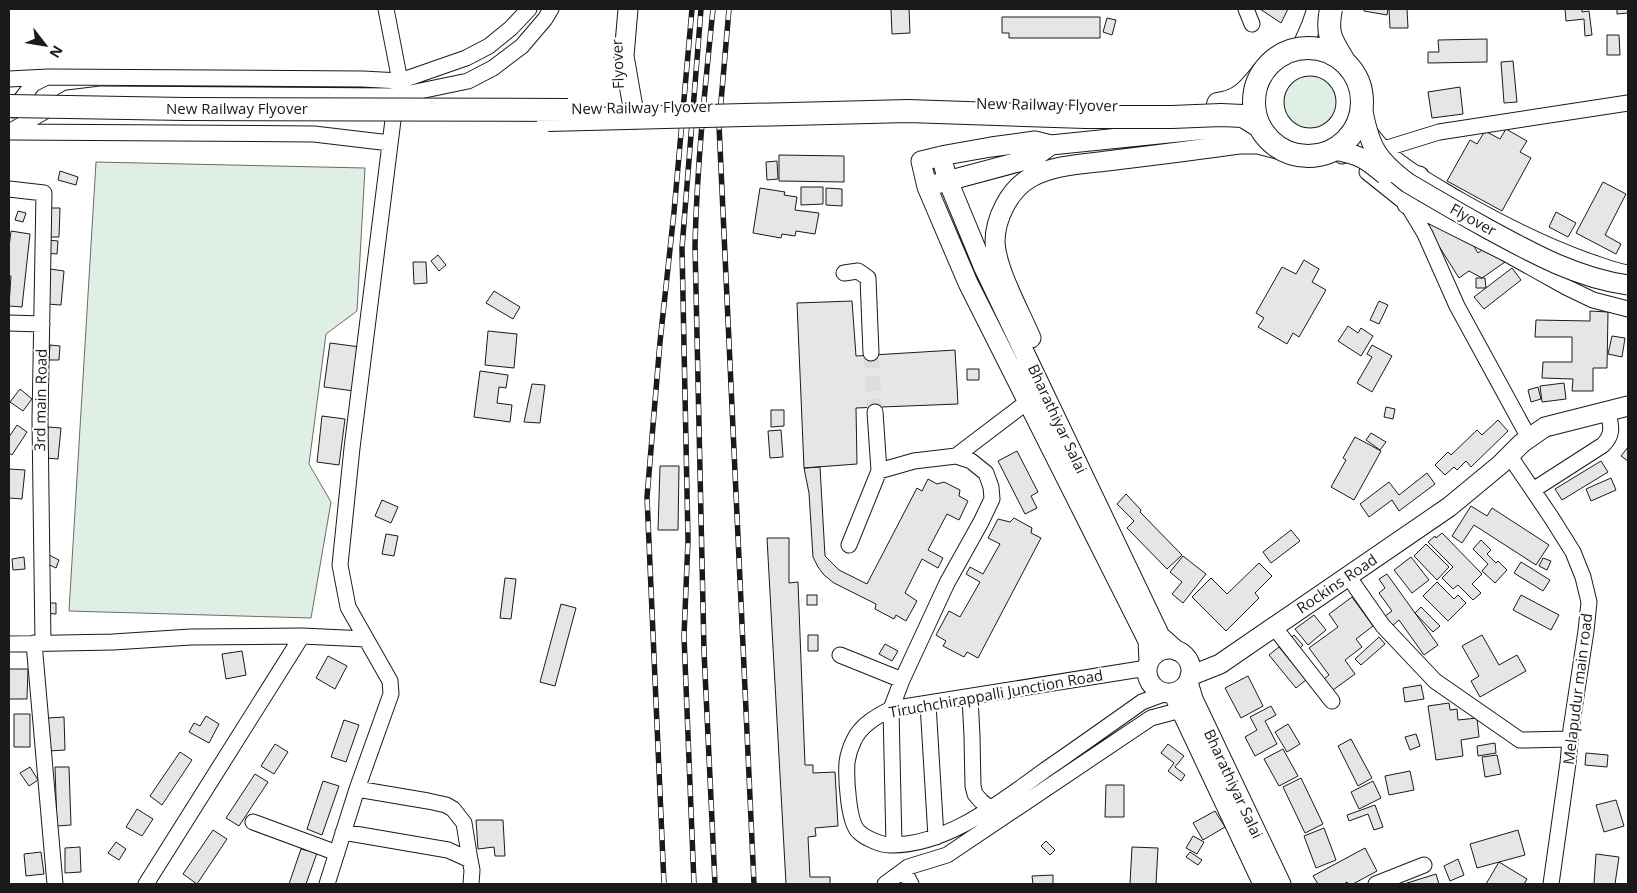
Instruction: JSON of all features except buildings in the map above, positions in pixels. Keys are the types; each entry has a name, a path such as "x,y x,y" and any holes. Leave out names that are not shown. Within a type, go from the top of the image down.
{"highway":[{"path":"1299,49 1317,30 1323,9"},
{"path":"1273,81 1257,85 1254,99 1255,114 1259,126 1269,140 1296,141 1298,156 1317,156 1334,150 1348,139 1358,124 1350,97 1361,89 1354,74 1331,40 1328,30 1331,9"},
{"name":"New Railway Flyover","path":"9,120 548,120 628,114 896,102 1103,106 1218,104 1228,103 1240,98 1273,81 1273,61 1285,53 1299,49"},
{"path":"1299,49 1315,49 1330,52 1344,61"},
{"name":"New Railway Flyover","path":"9,106 185,109 604,110 628,114 908,111 1085,117 1172,117 1221,114 1243,116 1259,126"}],"main road":[{"name":"Flyover","path":"618,9 617,72 628,114"},
{"name":"Flyover","path":"628,9 624,56 628,114"},
{"path":"1227,127 1245,121 1263,108 1273,81 1299,54 1305,43 1317,9"},
{"name":"Flyover","path":"1338,9 1331,48 1336,70 1366,127 1373,147 1379,157 1392,171 1408,184 1540,256 1570,270 1599,280 1628,285"},
{"path":"1040,384 1041,361 1002,270 996,250 996,230 1000,215 1017,188 1030,178 1060,168 1239,144 1296,141 1322,136 1332,130 1340,121 1350,97 1336,76 1326,69 1314,65 1302,66 1273,81"},
{"path":"1273,81 1275,113 1280,123 1296,141"},
{"path":"941,156 1035,141 1051,145 1227,127 1251,126 1296,141"},
{"path":"927,187 1033,158 1051,145"},
{"name":"Flyover","path":"1334,150 1355,154 1366,160 1413,196 1538,264 1581,285 1607,293 1628,296"},
{"name":"Bharathiyar Salai","path":"1180,676 1160,692 1149,682 1147,675 1148,642 968,283 927,187 921,161 941,156 948,181 984,268 1281,884"},
{"path":"1407,204 1419,176"},
{"name":"Rockins Road","path":"1180,676 1220,664 1274,628 1449,508 1529,438 1545,427 1628,406"},
{"name":"Rockins Road","path":"1180,676 1287,608 1447,496 1478,482"},
{"path":"1148,664 1153,656 1164,650 1180,676"},
{"name":"Bharathiyar Salai","path":"1180,676 1181,710 1263,884"}],"street":[{"path":"327,884 356,789 391,694 390,681 348,607 340,565 352,448 396,96 400,81 386,9"},
{"path":"9,78 363,79 400,81 466,58 489,46 511,28 529,9"},
{"path":"9,132 68,98 101,94 396,96 468,81 493,68 522,46 551,9"},
{"path":"1246,9 1252,24"},
{"path":"9,116 33,84 48,77"},
{"path":"1350,97 1369,132 1402,165 1419,176 1497,221 1572,255 1619,272 1628,273"},
{"path":"1384,149 1439,132 1628,103"},
{"path":"9,132 314,134 390,143"},
{"path":"1296,141 1355,163 1407,204 1505,253 1566,287 1593,300 1628,309"},
{"name":"3rd main Road","path":"9,189 44,193 38,643 55,884"},
{"path":"1407,204 1424,234 1457,306 1529,438"},
{"path":"844,273 858,271 868,278 871,353"},
{"path":"9,323 42,324"},
{"path":"956,456 1027,402"},
{"path":"849,546 879,471 875,412"},
{"path":"1532,490 1603,446 1609,440 1612,432 1608,412"},
{"name":"Melapudur main road","path":"1509,455 1572,552 1583,577 1589,602 1551,884"},
{"path":"879,471 914,461 956,456 970,461 986,473 992,499 947,583 902,680 891,710 894,845"},
{"path":"1348,576 1383,626 1435,681 1520,740 1570,738"},
{"path":"1274,628 1332,702"},
{"path":"9,644 114,642 191,637 302,636 366,639"},
{"path":"146,884 302,636"},
{"path":"840,655 902,680"},
{"name":"Tiruchchirappalli Junction Road","path":"1148,664 970,698 891,710 878,715 854,739 847,760 848,799 857,832 868,838 888,845 894,845 908,844 936,837 955,828 991,809 1180,676"},
{"path":"970,698 973,786 975,794 991,809"},
{"path":"928,704 936,837"},
{"path":"885,884 907,877 908,867 947,855 1151,718 1181,710"},
{"path":"356,789 428,801 446,805 453,809 464,823 472,870 471,884"},
{"path":"253,822 337,853"},
{"path":"343,832 448,850 470,860"},
{"path":"1376,884 1424,865"}],"green space":[{"path":"1309,71 1326,76 1334,84 1339,101 1334,118 1326,126 1309,131 1292,126 1284,118 1279,101 1284,84 1292,76"},
{"path":"96,162 365,168 357,311 326,334 309,464 331,502 311,618 69,611"}],"tunnel":[{"path":"871,353 875,412"}],"railway":[{"path":"664,884 647,497 692,9"},
{"path":"694,884 684,636 688,540 682,248 701,9"},
{"path":"713,9 699,156 695,245 704,651 715,884"},
{"path":"729,9 719,125 754,884"}]}
